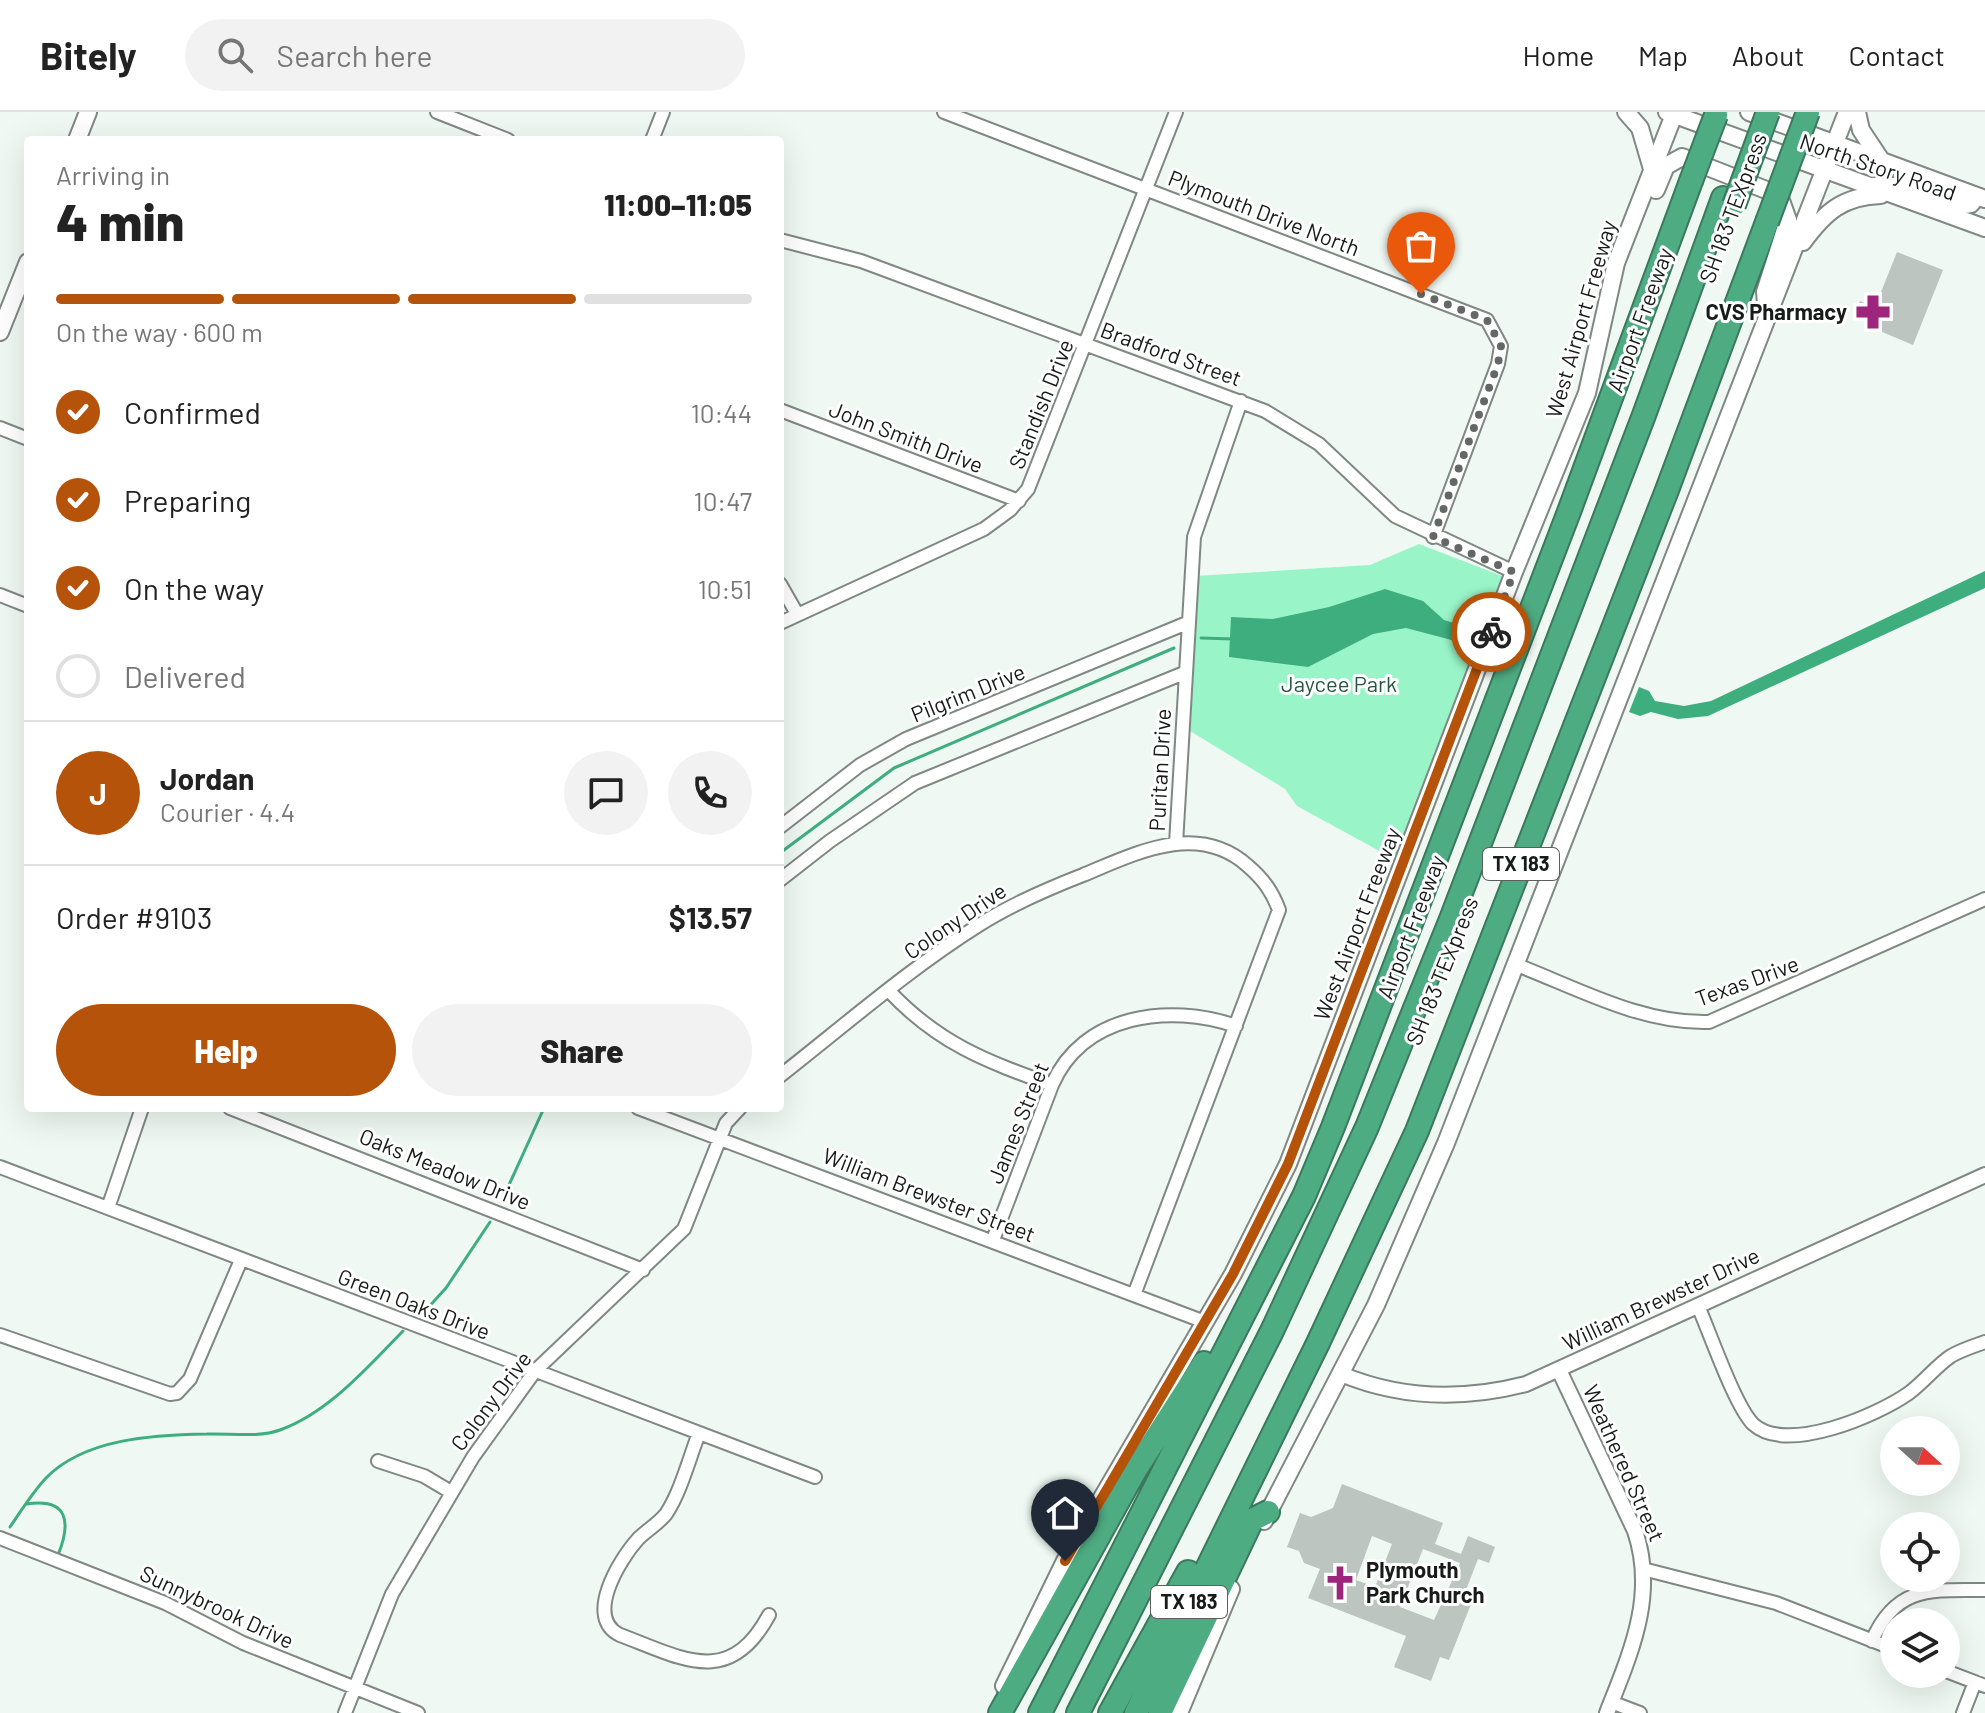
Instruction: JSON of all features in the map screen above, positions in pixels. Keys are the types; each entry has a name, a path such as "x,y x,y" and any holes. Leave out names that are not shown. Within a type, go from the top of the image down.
{"highway":[{"name":"SH 183 TEXpress","path":"1089,1713 1325,1246 1464,920 1543,716 1728,201 1752,112"},
{"name":"SH 183 TEXpress","path":"1078,1713 1272,1331 1349,1169 1451,919 1728,201 1768,112"},
{"name":"TX 183","path":"1136,1713 1242,1492 1318,1343 1417,1131 1667,490 1808,112"},
{"name":"Airport Freeway","path":"1040,1713 1228,1339 1304,1196 1576,494 1717,113"},
{"path":"1000,1713 1181,1395 1197,1370 1228,1339"},
{"path":"1110,1713 1189,1570 1242,1492"},
{"path":"1160,1713 1252,1520 1268,1512"},
{"path":"1056,1713 1118,1581 1132,1529"}],"main road":[{"path":"83,136 88,112"},
{"path":"1626,112 1640,128 1652,169"},
{"name":"North Story Road","path":"1752,112 1981,198"},
{"path":"1179,1713 1217,1620 1268,1512 1341,1374 1404,1245 1517,965 1725,419 1847,112"},
{"path":"1857,112 1861,130 1884,164"},
{"name":"West Airport Freeway","path":"992,1713 1065,1561 1205,1322 1263,1218 1288,1164 1514,572 1587,393 1616,263 1672,113"},
{"name":"North Story Road","path":"1672,113 1887,195 1985,228"},
{"path":"1613,280 1624,264 1666,166 1682,157 1694,159 1779,195 1785,206 1788,220 1765,292 1767,318"},
{"path":"1864,185 1903,186 1964,205 1981,198"},
{"path":"1790,259 1823,214 1844,200 1887,195"},
{"path":"0,332 24,277"}],"street":[{"path":"437,112 498,136"},
{"path":"654,136 663,112"},
{"name":"Plymouth Drive North","path":"944,112 1487,320 1501,346 1498,364 1433,537"},
{"name":"Standish Drive","path":"784,620 796,612 984,529 1019,501 1032,483 1176,112"},
{"name":"Bradford Street","path":"784,241 861,261 1241,401 1302,432 1344,466 1395,516 1433,537 1514,572"},
{"name":"Puritan Drive","path":"1134,1295 1279,910 1268,884 1235,855 1214,845 1176,844 1187,623 1196,525 1241,401"},
{"name":"John Smith Drive","path":"784,412 1019,501"},
{"path":"0,428 24,437"},
{"path":"784,591 796,612"},
{"path":"0,595 24,604"},
{"name":"Pilgrim Drive","path":"784,824 860,765 906,739 1187,623"},
{"path":"784,877 915,783 1077,714 1184,673"},
{"name":"Colony Drive","path":"784,1073 952,943 1011,906 1142,850 1176,844"},
{"name":"Texas Drive","path":"1517,965 1650,1017 1676,1023 1709,1022 1985,899"},
{"path":"889,991 918,1020 950,1044 1052,1085"},
{"name":"James Street","path":"993,1240 1052,1085 1061,1064 1075,1048 1130,1021 1179,1013 1236,1026"},
{"path":"108,1208 141,1112"},
{"name":"Oaks Meadow Drive","path":"240,1112 643,1270"},
{"name":"William Brewster Street","path":"649,1112 1205,1322"},
{"name":"Colony Drive","path":"345,1713 392,1594 451,1492 535,1371 684,1229 726,1123 736,1112"},
{"name":"Green Oaks Drive","path":"0,1167 815,1477"},
{"name":"William Brewster Drive","path":"1341,1374 1392,1389 1438,1396 1501,1390 1559,1370 1985,1175"},
{"path":"0,1335 170,1394 177,1393 190,1379 241,1260"},
{"path":"1698,1306 1745,1413 1764,1431 1781,1435 1820,1432 1885,1406 1907,1394 1950,1357 1985,1342"},
{"name":"Weathered Street","path":"1559,1370 1635,1531 1643,1569 1640,1624 1609,1707"},
{"path":"699,1433 668,1510 636,1542 616,1571 607,1595 606,1624 620,1635 702,1664 745,1648 769,1615"},
{"path":"378,1461 424,1476 451,1492"},
{"name":"Sunnybrook Drive","path":"0,1538 165,1603 243,1643 418,1713"},
{"path":"1643,1569 1776,1603 1880,1644"},
{"path":"1872,1641 1883,1616 1903,1601 1933,1590 1985,1590"},
{"path":"1960,1676 1980,1684 1963,1713"},
{"path":"1609,1707 1640,1713"}],"green space":[{"name":"Jaycee Park","path":"1419,544 1505,577 1396,860 1297,806 1285,789 1190,731 1195,576 1370,565"}],"shaded area":[{"path":"1985,571 1985,588 1708,716 1678,719 1651,712 1640,716 1629,712 1639,687 1649,691 1655,701 1684,706 1711,701"},
{"path":"1385,589 1423,601 1444,620 1484,632 1478,647 1406,628 1373,634 1308,667 1229,657 1231,617 1273,619 1329,607"}],"building":[{"name":"CVS Pharmacy","path":"1897,252 1943,270 1913,345 1868,326 1871,318 1855,312 1860,301 1875,307"},
{"name":"Plymouth Park Church","path":"1342,1484 1443,1523 1435,1544 1461,1554 1468,1536 1495,1547 1489,1563 1478,1559 1466,1590 1475,1594 1449,1660 1440,1657 1431,1681 1394,1667 1406,1636 1308,1598 1320,1569 1304,1563 1299,1551 1287,1547 1300,1513 1311,1517 1333,1508","holes":["1372,1536 1392,1544 1375,1587 1356,1580","1423,1549 1460,1563 1434,1620 1400,1607"]}],"waterway":[{"path":"1201,638 1234,639"},
{"path":"784,850 894,768 1174,648"},
{"path":"503,1198 542,1112"},
{"path":"425,1311 446,1288 490,1222"},
{"path":"10,1527 46,1478 80,1454 121,1441 165,1436 262,1434 298,1422 331,1401 403,1331"},
{"path":"27,1504 51,1505 63,1515 65,1533 58,1555"}],"way so far":[{"path":"1421,294 1487,320 1495,329 1501,346 1498,364 1433,537 1514,572 1491,632"}],"place":[{"name":"CVS Pharmacy","path":"1873,312"},
{"name":"Plymouth Park Church","path":"1340,1583"}],"route":[{"path":"1065,1561 1233,1274 1288,1164 1491,632"}]}
